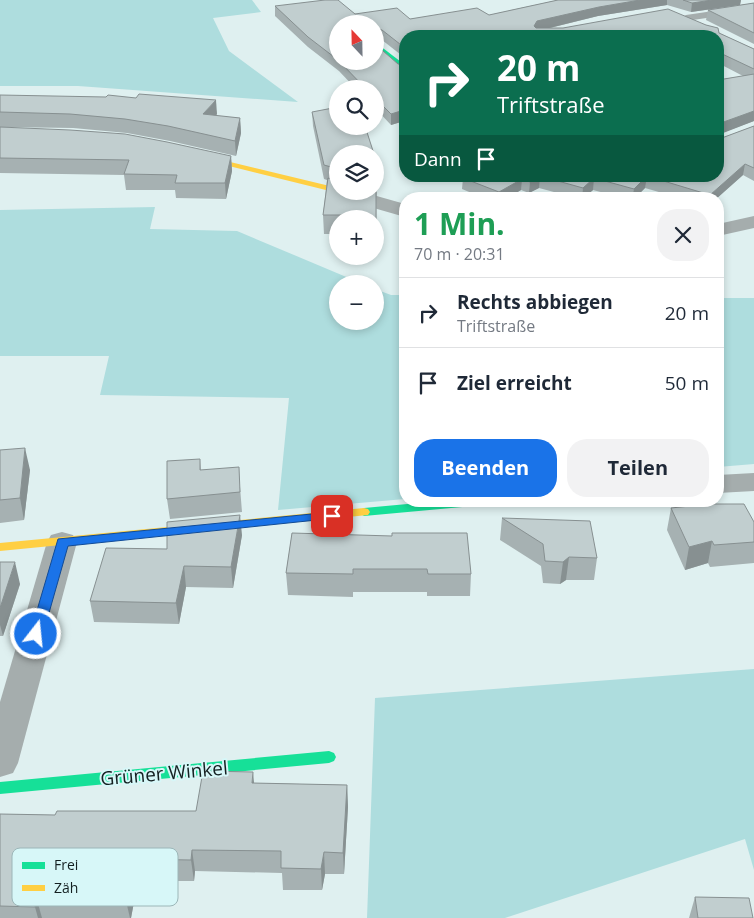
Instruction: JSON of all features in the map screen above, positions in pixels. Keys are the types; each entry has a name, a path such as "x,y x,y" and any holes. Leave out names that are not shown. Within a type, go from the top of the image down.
{"street":[{"path":"673,13 703,27"},
{"path":"384,52 399,64"},
{"path":"183,151 329,189"},
{"path":"368,200 399,209"},
{"path":"724,229 754,222"},
{"path":"724,484 754,482"},
{"path":"0,547 422,507"},
{"path":"0,763 62,542"},
{"name":"Grüner Winkel","path":"0,788 329,757"}],"lane":[{"path":"686,18 754,8"}],"shaded area":[{"path":"0,0 252,0 261,12 213,18 229,51 298,102 78,86 0,86"},
{"path":"155,207 150,229 237,231 342,275 329,275 329,330 384,330 384,292 399,295 399,500 278,510 289,398 100,395 109,356 0,356 0,210"},
{"path":"724,298 754,298 754,464 724,466"},
{"path":"754,669 754,870 745,839 505,918 367,918 375,698"}],"building":[{"path":"338,0 355,14 397,8 410,19 477,8 489,15 558,0 640,0 537,21 534,26 536,28 563,28 668,9 718,28 718,30 399,30 399,43 384,32 384,15 329,15 329,53 308,37 275,6"},
{"path":"683,0 712,0 692,3"},
{"path":"754,3 754,33 708,10"},
{"path":"724,35 754,49 754,69 724,55"},
{"path":"384,52 399,64 399,112 391,114 384,107 384,80 357,80 348,70 384,70"},
{"path":"754,74 754,111 724,122 724,79"},
{"path":"139,94 216,100 203,114 240,118 235,141 168,126 125,119 70,114 0,112 0,95 106,97 108,95 136,98"},
{"path":"329,109 329,135 368,135 371,145 329,145 329,166 324,165 312,112"},
{"path":"754,126 754,168 745,164 713,192 700,192 667,182 724,182 724,137"},
{"path":"0,127 125,134 231,156 225,183 175,183 177,175 124,174 129,160 0,158"},
{"path":"328,178 329,200 376,200 376,210 329,210 329,215 323,215"},
{"path":"473,182 517,182 499,192"},
{"path":"562,182 590,182 583,188"},
{"path":"609,182 641,182 634,189"},
{"path":"25,448 20,498 0,500 0,450"},
{"path":"200,459 200,470 239,467 240,492 167,499 167,461"},
{"path":"724,504 744,504 754,522 754,542 714,545 712,541 689,547 671,508 724,507"},
{"path":"240,515 231,567 184,566 176,603 90,601 106,548 167,549 167,522"},
{"path":"502,518 590,521 597,558 569,557 563,562 545,561 543,544"},
{"path":"292,533 392,536 392,533 467,533 471,574 428,574 427,569 353,569 353,574 286,573"},
{"path":"0,562 15,562 0,608"},
{"path":"203,771 253,772 252,783 347,785 343,853 324,852 321,869 281,868 281,851 192,850 191,860 178,860 178,848 12,848 12,906 35,906 35,907 0,906 0,814 55,815 57,811 196,811"},
{"path":"695,897 749,898 753,918 698,918"}],"traffic: fast":[{"path":"384,52 399,64"},
{"path":"364,512 419,507"},
{"path":"0,788 329,757"}],"traffic: slow":[{"path":"196,155 329,189"},
{"path":"0,547 364,512"}],"route":[{"path":"36,634 62,542 332,516"}]}
